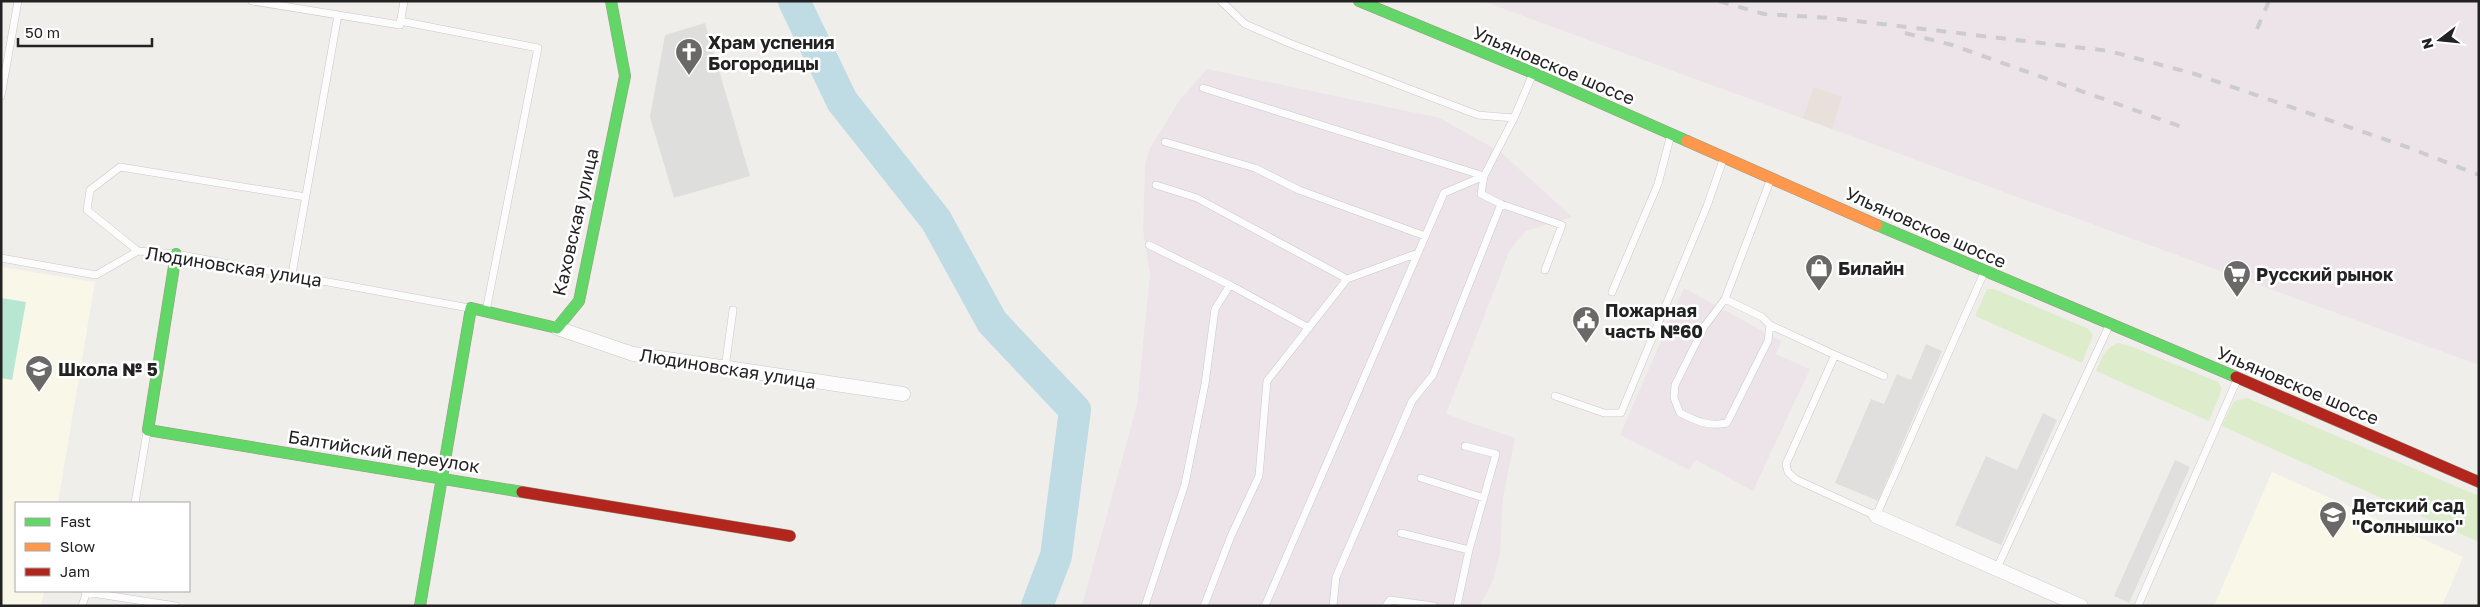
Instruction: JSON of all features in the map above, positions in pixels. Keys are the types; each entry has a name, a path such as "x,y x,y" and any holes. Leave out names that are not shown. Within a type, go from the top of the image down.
{"street":[{"name":"Каховская улица","path":"557,328 579,301 625,76 611,1"},
{"name":"Ульяновское шоссе","path":"1359,1 1533,73 1985,272 2479,482"},
{"path":"148,430 176,254"},
{"path":"420,606 471,308 557,328"},
{"name":"Людиновская улица","path":"557,328 633,354 903,394"},
{"name":"Балтийский переулок","path":"148,430 790,536"},
{"path":"1876,516 2081,606"}],"lane":[{"path":"1,96 18,1"},
{"path":"252,1 400,25 404,1"},
{"path":"1221,1 1245,24 1290,43 1478,115 1514,118"},
{"path":"292,274 338,15"},
{"path":"400,20 538,48 486,312"},
{"path":"1533,73 1514,118 1484,176 1481,194 1501,204 1562,225 1545,270"},
{"path":"1203,88 1484,176"},
{"path":"1612,292 1658,184 1671,135"},
{"path":"1165,142 1255,168 1299,190 1425,236"},
{"path":"1555,396 1604,413 1621,413 1707,206 1724,158"},
{"path":"138,251 87,210 90,190 120,167 306,196"},
{"path":"1265,606 1444,193 1484,176"},
{"path":"1770,326 1768,341 1727,424 1714,426 1697,422 1680,413 1674,398 1675,385 1704,327 1725,298 1771,178"},
{"path":"1156,185 1197,198 1347,279"},
{"path":"1333,606 1336,577 1412,400 1433,375 1501,204"},
{"path":"1149,245 1230,285 1309,328"},
{"name":"Людиновская улица","path":"1,258 96,275 138,251 176,254 471,308"},
{"path":"1204,606 1230,536 1259,476 1267,381 1347,279 1418,253"},
{"path":"1836,355 1786,464 1788,472 1795,478 1876,516 1985,272"},
{"path":"1145,606 1185,484 1205,384 1215,309 1230,285"},
{"path":"1725,298 1762,317 1770,326 1884,376"},
{"path":"725,368 734,310"},
{"path":"1997,568 2110,324"},
{"path":"2138,606 2238,378"},
{"path":"135,502 148,430"},
{"path":"1457,606 1469,550 1496,454 1465,446"},
{"path":"1420,478 1484,498"},
{"path":"1401,533 1469,550"},
{"path":"82,606 86,592 176,606"},
{"path":"1386,606 1390,600 1433,606"}],"shaded area":[{"path":"1482,1 2479,1 2479,365 2031,202"},
{"name":"Храм успения Богородицы","path":"705,23 750,176 674,198 650,117 665,35"},
{"path":"1207,69 1440,118 1502,153 1572,217 1526,231 1510,250 1446,414 1515,438 1503,498 1500,554 1493,580 1480,606 1082,606 1137,405 1150,274 1143,230 1145,165 1150,148 1179,101"},
{"path":"1814,87 1842,97 1832,129 1803,118"},
{"name":"Школа № 5","path":"1,267 95,282 58,502 15,502 15,592 44,592 41,606 1,606"},
{"path":"1684,288 1781,341 1776,354 1810,369 1753,491 1696,460 1689,470 1620,435"},
{"path":"1926,344 1942,351 1878,501 1835,483 1871,399 1884,404 1897,374 1911,380"},
{"path":"2043,413 2057,420 2001,545 1955,525 1986,456 2017,470"},
{"path":"2175,460 2190,467 2129,603 2114,596"},
{"name":"Детский сад \"Солнышко\"","path":"2272,472 2463,557 2442,606 2214,606"}],"green space":[{"path":"1987,289 1994,289 2087,328 2093,335 2082,363 1975,316"},
{"path":"1,298 26,302 12,380 1,378"},
{"path":"2119,343 2218,382 2222,389 2209,421 2096,371 2107,350"},
{"path":"2247,398 2479,496 2479,542 2222,426 2234,401"}],"waterway":[{"path":"794,1 842,101 936,220 992,322 1075,410 1056,556 1037,606"}],"railway":[{"path":"1719,1 1764,14 1831,18 2109,51 2195,74 2407,147 2479,175"},
{"path":"2257,29 2269,1"},
{"path":"1905,33 1952,45 2182,127"}],"traffic: fast":[{"path":"420,606 471,308 557,328 579,301 625,76 611,1"},
{"path":"1359,1 1533,73 1687,141"},
{"path":"1877,225 2236,377"},
{"path":"176,254 148,430 522,492"}],"traffic: slow":[{"path":"1687,141 1877,225"}],"traffic: jam":[{"path":"2236,377 2479,482"},
{"path":"522,492 790,536"}],"place":[{"name":"Храм успения Богородицы","path":"689,76"},
{"name":"Билайн","path":"1819,292"},
{"name":"Русский рынок","path":"2237,298"},
{"name":"Пожарная часть №60","path":"1586,344"},
{"name":"Школа № 5","path":"39,393"},
{"name":"Детский сад \"Солнышко\"","path":"2333,539"}]}
